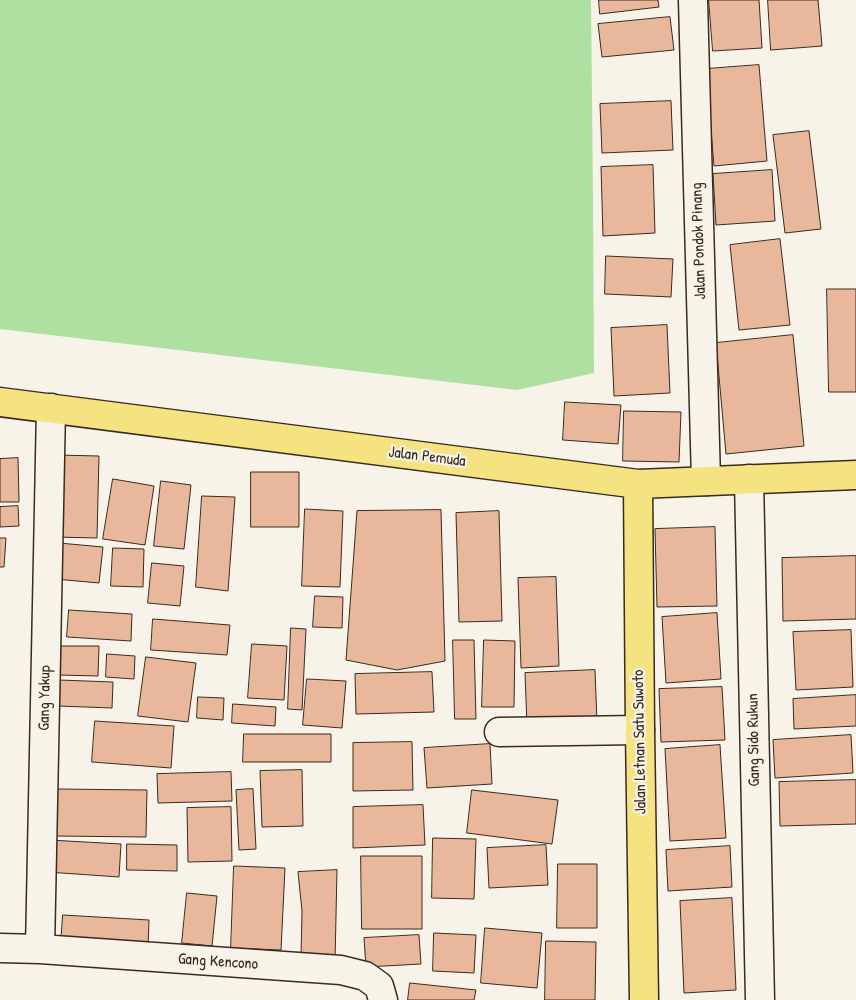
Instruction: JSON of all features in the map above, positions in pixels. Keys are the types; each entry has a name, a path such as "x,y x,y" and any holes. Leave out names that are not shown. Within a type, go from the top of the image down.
{"main road":[{"name":"Jalan Pemuda","path":"0,402 638,484 856,475"},
{"name":"Jalan Letnan Satu Suwoto","path":"638,484 644,1000"}],"street":[{"name":"Jalan Pondok Pinang","path":"693,0 706,481"},
{"name":"Gang Yakup","path":"40,949 51,408"},
{"name":"Gang Sido Rukun","path":"749,479 760,1000"},
{"path":"499,732 640,730"},
{"path":"0,948 40,949"},
{"name":"Gang Kencono","path":"40,949 341,970 365,976 378,986 383,1000"}],"green space":[{"path":"0,0 591,0 594,373 517,390 0,329"}],"building":[{"path":"599,0 658,0 659,7 600,14"},
{"path":"709,0 759,0 762,48 713,51"},
{"path":"768,0 818,0 822,46 771,50"},
{"path":"670,17 674,50 602,57 598,24"},
{"path":"759,65 767,161 714,166 706,69"},
{"path":"671,101 673,150 602,153 600,104"},
{"path":"809,131 821,229 785,233 773,135"},
{"path":"653,165 655,233 603,236 601,167"},
{"path":"772,170 775,221 716,225 713,174"},
{"path":"780,239 790,325 739,330 730,245"},
{"path":"606,256 673,259 671,297 605,294"},
{"path":"827,289 856,289 856,392 829,392"},
{"path":"667,325 670,393 614,396 611,328"},
{"path":"793,335 804,446 726,454 716,343"},
{"path":"565,402 621,405 618,444 563,440"},
{"path":"624,411 681,412 679,462 623,461"},
{"path":"56,455 99,456 97,538 54,537"},
{"path":"18,458 19,502 0,502 0,459"},
{"path":"251,472 299,472 299,527 251,527"},
{"path":"113,479 154,486 145,545 103,539"},
{"path":"161,481 191,485 184,549 154,546"},
{"path":"202,496 235,497 228,591 196,587"},
{"path":"18,506 19,526 0,527 0,507"},
{"path":"305,509 343,511 340,587 302,586"},
{"path":"441,510 445,661 397,670 346,660 357,511"},
{"path":"499,511 502,621 459,622 456,513"},
{"path":"715,527 717,606 657,607 655,529"},
{"path":"0,538 6,538 4,567 0,567"},
{"path":"59,543 103,547 99,583 55,579"},
{"path":"113,548 144,549 143,587 111,586"},
{"path":"856,556 856,619 783,621 782,558"},
{"path":"152,563 184,566 180,606 148,603"},
{"path":"556,577 559,666 521,668 518,578"},
{"path":"315,596 343,597 342,628 313,627"},
{"path":"69,610 132,614 131,641 67,637"},
{"path":"717,613 721,679 666,683 662,617"},
{"path":"153,619 230,625 227,655 151,650"},
{"path":"291,628 306,629 302,710 288,709"},
{"path":"851,630 853,687 796,690 793,632"},
{"path":"453,640 474,640 476,719 455,719"},
{"path":"484,640 515,641 514,707 482,707"},
{"path":"252,644 287,646 284,700 248,698"},
{"path":"58,646 99,646 98,676 58,675"},
{"path":"107,654 135,656 134,679 106,677"},
{"path":"146,657 196,663 188,722 138,716"},
{"path":"595,670 597,723 527,726 525,673"},
{"path":"432,672 434,712 356,714 355,674"},
{"path":"307,679 346,681 342,728 303,725"},
{"path":"59,680 113,682 112,708 58,706"},
{"path":"722,687 725,740 661,742 659,689"},
{"path":"856,695 856,726 794,729 793,699"},
{"path":"198,697 224,698 223,720 197,718"},
{"path":"233,704 276,707 275,726 232,723"},
{"path":"95,721 174,726 171,768 92,762"},
{"path":"244,734 331,734 331,762 243,762"},
{"path":"851,735 853,773 775,778 773,740"},
{"path":"412,742 413,790 353,791 353,743"},
{"path":"490,744 492,784 427,788 424,748"},
{"path":"720,745 726,838 670,841 665,749"},
{"path":"302,770 303,826 262,827 260,771"},
{"path":"231,772 232,801 158,803 157,774"},
{"path":"856,780 856,824 780,826 779,782"},
{"path":"56,789 147,790 146,837 55,836"},
{"path":"253,789 256,849 239,850 236,790"},
{"path":"472,790 558,800 552,844 467,833"},
{"path":"423,805 425,845 353,848 353,807"},
{"path":"231,807 232,861 188,862 187,808"},
{"path":"433,838 476,839 474,899 432,898"},
{"path":"49,840 121,844 119,877 47,872"},
{"path":"127,844 177,845 177,871 127,870"},
{"path":"546,845 548,885 489,888 487,848"},
{"path":"730,846 732,887 668,891 666,850"},
{"path":"361,856 422,856 422,929 362,929"},
{"path":"558,864 597,864 597,928 557,928"},
{"path":"234,866 285,868 281,950 231,948"},
{"path":"337,870 335,963 301,958 302,911 298,872"},
{"path":"187,893 217,896 212,946 182,943"},
{"path":"732,898 736,990 684,993 680,901"},
{"path":"63,915 149,920 148,949 61,944"},
{"path":"485,928 542,933 537,988 481,983"},
{"path":"434,933 476,935 474,973 433,971"},
{"path":"419,935 421,964 366,967 364,938"},
{"path":"546,941 596,942 595,1000 545,1000"},
{"path":"410,983 476,990 474,1000 408,1000"}]}
